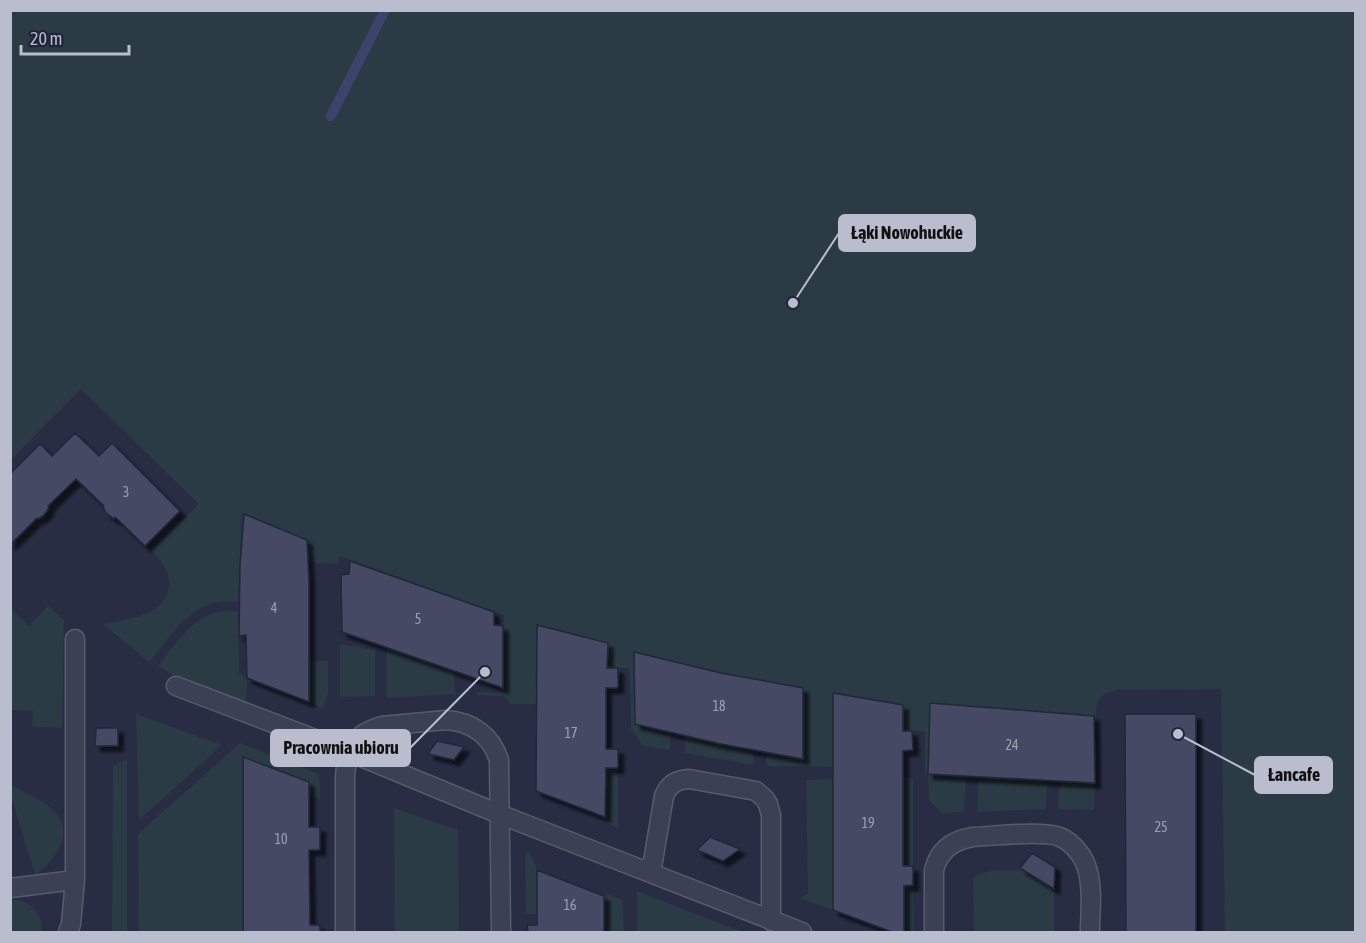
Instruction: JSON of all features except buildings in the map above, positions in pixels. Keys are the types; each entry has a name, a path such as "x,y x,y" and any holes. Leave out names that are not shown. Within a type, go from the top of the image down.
{"street":[{"path":"68,933 75,880 75,639"},
{"path":"176,686 802,933"},
{"path":"345,933 345,777 348,752 362,734 382,726 446,720 471,726 488,739 499,760 501,933"},
{"path":"651,873 664,796 672,783 689,779 756,791 765,799 771,815 771,921"},
{"path":"934,933 934,870 940,855 946,848 962,839 973,837 1043,834 1063,838 1085,863 1089,880 1090,933"},
{"path":"10,888 75,880"}],"shaded area":[{"path":"11,11 1355,11 1355,932 1225,932 1221,689 1118,690 1101,697 1097,705 1096,716 930,703 929,774 966,776 964,812 942,813 929,800 928,775 925,774 925,731 903,731 902,705 833,767 766,766 766,752 803,759 803,688 721,673 635,652 670,732 670,750 643,746 631,729 630,668 607,668 607,643 537,625 537,704 511,704 504,696 477,695 477,692 505,693 504,615 339,556 338,564 308,561 307,540 242,513 238,601 214,603 195,612 178,627 149,662 103,624 134,618 162,603 167,594 169,578 164,566 152,551 199,504 81,389 11,460"},
{"path":"48,606 64,620 62,728 32,727 33,711 11,710 11,609 29,626"},
{"path":"238,611 239,673 247,678 246,702 179,679 158,666 184,633 200,620 219,612"},
{"path":"340,644 375,650 375,696 340,697"},
{"path":"387,647 454,671 455,694 387,698"},
{"path":"309,661 328,661 328,692 323,709 309,702"},
{"path":"136,714 222,745 139,820"},
{"path":"685,735 753,750 754,765 685,753"},
{"path":"240,743 319,774 320,797 309,797 309,782 243,757 243,932 139,932 138,834"},
{"path":"127,760 127,932 112,932 113,765"},
{"path":"606,768 618,768 618,828 606,823"},
{"path":"979,777 1047,781 1046,809 977,812"},
{"path":"903,778 913,778 913,866 903,866"},
{"path":"833,779 833,910 799,898 808,894 806,780"},
{"path":"1060,781 1095,783 1094,810 1058,809"},
{"path":"11,785 45,804 61,820 63,829 60,847 49,863 35,875 11,796"},
{"path":"394,808 458,830 459,932 395,932"},
{"path":"530,852 537,870 537,914 526,914 525,853"},
{"path":"1024,870 1054,889 1054,932 974,932 973,879 983,873"},
{"path":"913,885 914,932 904,932 904,886"},
{"path":"637,891 642,893 742,932 637,932"},
{"path":"609,895 623,900 624,932 604,932 604,896"},
{"path":"11,900 24,902 34,908 42,925 42,932 11,932"}],"waterway":[{"path":"331,116 385,10"}],"place":[{"name":"Łąki Nowohuckie","path":"793,303"},
{"name":"Pracownia ubioru","path":"485,672"},
{"name":"Łancafe","path":"1178,734"}]}
